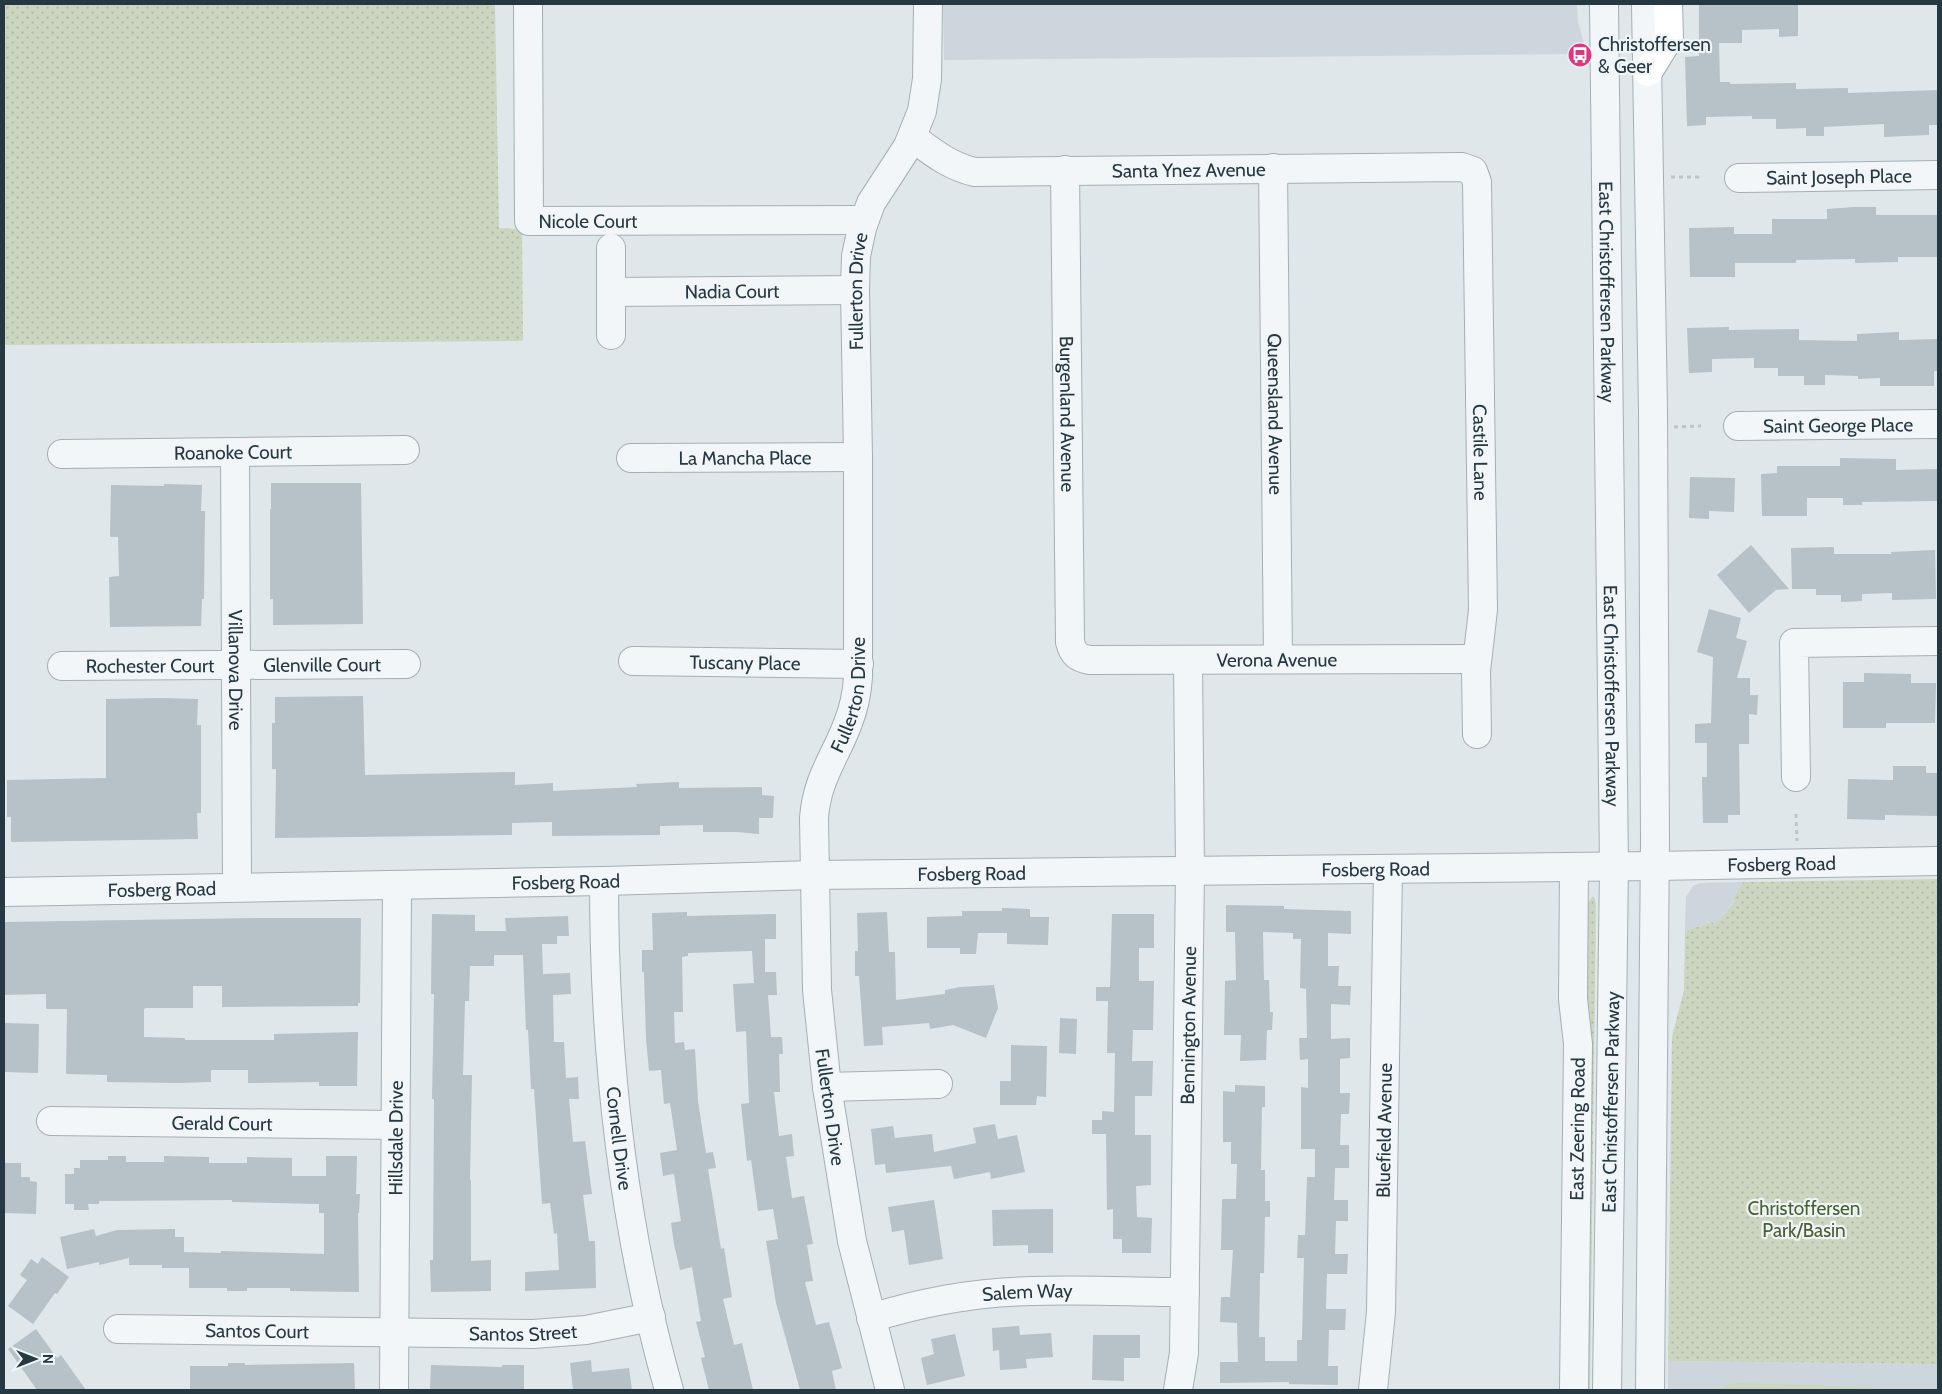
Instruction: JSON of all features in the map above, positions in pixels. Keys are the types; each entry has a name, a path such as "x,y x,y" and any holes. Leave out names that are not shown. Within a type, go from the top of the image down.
{"main road":[{"path":"1648,72 1669,38 1668,4"}],"street":[{"name":"Nicole Court","path":"528,4 528,221 864,220"},
{"name":"Fullerton Drive","path":"890,1390 846,1213 827,1087 817,990 814,818 817,795 827,766 849,722 856,695 859,664 855,290 858,246 864,220 875,196 913,138 922,111 926,87 928,4"},
{"name":"East Christoffersen Parkway","path":"1604,4 1614,867 1607,1390"},
{"path":"1646,4 1653,420 1655,866 1650,1390"},
{"name":"Santa Ynez Avenue","path":"913,138 942,159 967,170 984,172 1462,167 1473,171"},
{"name":"Queensland Avenue","path":"1273,168 1278,659"},
{"name":"Burgenland Avenue","path":"1065,170 1070,642 1076,656"},
{"name":"Castile Lane","path":"1473,171 1477,182 1483,610 1475,686 1477,734"},
{"name":"Saint Joseph Place","path":"1739,178 1938,175"},
{"path":"610,335 611,248"},
{"name":"Nadia Court","path":"610,292 855,290"},
{"name":"Saint George Place","path":"1738,426 1938,424"},
{"name":"Roanoke Court","path":"62,454 406,450"},
{"name":"Villanova Drive","path":"236,452 237,887"},
{"name":"La Mancha Place","path":"631,458 858,457"},
{"path":"1796,777 1794,643 1938,641"},
{"name":"Verona Avenue","path":"1076,656 1090,660 1477,658"},
{"name":"Bennington Avenue","path":"1178,1390 1184,1353 1185,1292 1190,870 1188,660"},
{"name":"Tuscany Place","path":"632,661 859,664"},
{"name":"Glenville Court","path":"236,665 406,664"},
{"name":"Rochester Court","path":"62,666 236,665"},
{"name":"Fosberg Road","path":"4,892 604,881 814,875 1614,867 1938,861"},
{"name":"East Zeering Road","path":"1574,867 1573,1008 1578,1044 1574,1390"},
{"name":"Bluefield Avenue","path":"1373,1390 1381,1312 1388,869"},
{"name":"Cornell Drive","path":"604,881 608,1026 613,1090 632,1223 651,1317 669,1390"},
{"name":"Hillsdale Drive","path":"394,1390 397,885"},
{"path":"827,1087 938,1084"},
{"name":"Gerald Court","path":"51,1120 395,1125"},
{"name":"Salem Way","path":"871,1318 927,1304 1003,1293 1032,1291 1185,1292"},
{"name":"Santos Street","path":"395,1332 554,1334 601,1328 651,1317"},
{"name":"Santos Court","path":"118,1329 395,1332"}],"path":[{"path":"1671,177 1699,177"},
{"path":"1672,427 1701,426"},
{"path":"1796,814 1797,845"}],"shaded area":[{"path":"943,4 1577,4 1578,22 1587,54 944,60"},
{"path":"1743,882 1733,898 1735,900 1715,925 1711,922 1685,931 1686,897 1693,886 1700,883"},
{"path":"1668,1361 1938,1364 1938,1390 1668,1390"}],"green space":[{"path":"4,4 495,4 499,228 522,229 523,341 4,345"},
{"name":"Christoffersen Park/Basin","path":"1938,879 1938,1364 1668,1361 1672,1037 1684,990 1685,931 1712,922 1715,925 1735,901 1733,898 1743,882"},
{"path":"1593,896 1596,905 1590,1390 1585,1390 1583,909"},
{"path":"1735,1383 1868,1387 1881,1390 1718,1390"}],"building":[{"path":"1699,4 1798,4 1798,36 1779,37 1779,29 1742,30 1742,43 1719,43 1720,82 1730,82 1730,84 1796,83 1796,89 1848,88 1848,93 1938,90 1938,125 1929,125 1929,135 1884,137 1884,124 1824,127 1824,136 1806,136 1806,128 1776,129 1776,119 1752,119 1752,116 1706,117 1706,125 1687,126 1685,57 1699,56"},
{"path":"1876,207 1876,215 1938,215 1938,257 1898,257 1898,262 1855,263 1855,259 1796,260 1796,263 1735,263 1735,277 1690,277 1689,228 1734,227 1734,234 1772,234 1772,219 1827,219 1827,209"},
{"path":"1729,327 1729,330 1799,329 1799,340 1857,341 1857,334 1899,332 1899,340 1938,339 1938,371 1934,371 1934,386 1880,386 1880,378 1858,379 1858,376 1825,375 1825,385 1804,385 1804,376 1778,376 1778,368 1754,368 1754,358 1712,359 1712,372 1689,373 1687,328"},
{"path":"1840,458 1896,459 1896,470 1938,469 1938,501 1862,502 1862,505 1843,505 1843,498 1807,498 1807,516 1762,516 1761,474 1777,473 1777,466 1840,466"},
{"path":"1690,477 1735,478 1734,512 1709,511 1709,519 1689,518"},
{"path":"271,483 361,483 363,624 273,625 273,599 270,599"},
{"path":"164,484 202,485 201,511 205,511 204,599 202,599 201,626 110,627 109,577 119,576 118,537 110,537 111,485 164,486"},
{"path":"1751,545 1789,589 1776,590 1749,613 1717,575"},
{"path":"1834,547 1834,554 1891,554 1891,552 1935,550 1936,599 1892,600 1892,593 1862,594 1862,601 1841,602 1841,595 1816,595 1816,589 1792,589 1791,548"},
{"path":"1709,609 1741,618 1736,638 1747,641 1737,678 1750,678 1750,695 1758,695 1757,715 1749,714 1749,744 1739,744 1740,815 1728,815 1728,823 1703,823 1702,777 1707,777 1707,743 1695,743 1695,724 1711,723 1713,657 1697,652"},
{"path":"1864,673 1911,674 1911,683 1936,683 1935,723 1886,723 1886,728 1843,728 1843,682 1864,682"},
{"path":"363,696 365,775 515,772 515,785 553,783 553,791 637,787 636,784 679,782 679,788 762,787 762,795 774,796 773,818 759,818 759,834 703,832 703,825 660,826 660,835 552,836 552,822 512,823 512,835 275,838 276,769 272,769 272,723 275,723 275,697"},
{"path":"106,699 198,699 197,725 201,725 201,813 197,813 198,839 11,842 11,817 7,817 7,780 106,778"},
{"path":"1893,766 1926,766 1926,773 1937,773 1937,816 1885,815 1885,820 1847,819 1848,779 1893,780"},
{"path":"1226,905 1284,906 1284,909 1351,911 1351,934 1328,933 1328,966 1339,966 1338,986 1351,986 1350,1005 1331,1004 1331,1039 1350,1038 1350,1058 1340,1059 1340,1093 1350,1093 1349,1114 1341,1114 1340,1145 1349,1145 1349,1168 1335,1168 1334,1200 1348,1200 1348,1221 1336,1221 1335,1254 1348,1254 1347,1274 1327,1274 1326,1309 1346,1309 1345,1330 1329,1330 1328,1366 1338,1366 1338,1385 1289,1384 1289,1382 1220,1383 1220,1362 1238,1362 1237,1323 1220,1322 1221,1297 1230,1297 1233,1250 1221,1250 1222,1199 1236,1199 1237,1164 1231,1164 1231,1142 1223,1142 1223,1091 1235,1092 1235,1085 1265,1086 1265,1107 1262,1107 1261,1170 1265,1170 1265,1201 1270,1201 1270,1217 1265,1217 1264,1273 1260,1273 1259,1337 1265,1337 1265,1361 1297,1361 1297,1340 1302,1340 1304,1258 1297,1258 1298,1235 1305,1235 1307,1177 1315,1177 1315,1149 1301,1149 1301,1087 1308,1088 1308,1059 1300,1060 1299,1038 1307,1038 1306,989 1300,988 1301,939 1293,939 1293,933 1263,932 1264,980 1269,980 1270,1012 1273,1012 1272,1030 1267,1030 1266,1060 1240,1061 1241,1035 1224,1035 1225,981 1236,980 1235,932 1226,932"},
{"path":"1002,908 1030,909 1030,917 1049,917 1048,945 1007,944 1007,933 978,933 976,954 960,954 960,948 927,948 927,917 962,916 962,911 1002,911"},
{"path":"687,912 687,916 776,914 776,939 765,939 765,972 776,972 777,995 768,995 771,1037 782,1037 783,1054 779,1054 780,1092 774,1092 779,1136 792,1134 794,1156 786,1157 792,1198 804,1196 813,1244 807,1245 813,1281 805,1282 816,1325 829,1322 842,1368 832,1371 836,1390 800,1390 776,1303 766,1241 778,1239 773,1209 758,1211 751,1160 747,1161 741,1104 749,1103 746,1031 736,1032 733,984 754,983 752,951 688,953 688,956 682,957 683,1012 674,1012 675,1043 684,1042 685,1050 695,1049 698,1101 706,1153 713,1152 716,1168 708,1169 721,1249 724,1248 732,1297 723,1299 734,1345 742,1343 753,1390 709,1390 701,1358 705,1357 696,1322 701,1321 692,1267 680,1270 674,1244 671,1223 681,1221 674,1174 663,1176 660,1153 677,1150 670,1103 664,1104 661,1070 649,1071 644,972 642,972 642,950 653,950 652,913"},
{"path":"887,912 889,952 895,952 896,1000 945,994 945,990 960,987 994,985 998,1008 986,1038 953,1025 930,1029 929,1023 882,1027 883,1045 864,1046 859,976 855,976 855,951 858,951 857,913"},
{"path":"432,914 475,915 475,931 506,931 505,918 568,916 569,936 557,936 557,944 542,944 543,974 570,973 571,994 553,995 554,1042 564,1042 566,1078 578,1077 579,1099 569,1099 573,1142 585,1141 592,1194 583,1195 589,1241 595,1241 596,1288 525,1291 525,1272 559,1270 557,1233 554,1234 550,1203 542,1204 534,1089 531,1089 528,1030 526,1030 523,955 494,955 494,966 470,966 469,1001 465,1001 463,1075 472,1075 471,1261 491,1260 491,1291 431,1292 430,1260 433,1260 434,1099 432,1099 434,994 431,994"},
{"path":"1112,914 1154,914 1154,948 1139,948 1139,981 1154,981 1153,1030 1133,1030 1132,1061 1153,1061 1152,1096 1135,1096 1135,1135 1151,1135 1151,1185 1136,1186 1137,1217 1152,1218 1151,1253 1122,1253 1122,1239 1113,1239 1113,1209 1107,1210 1106,1134 1092,1134 1092,1120 1102,1120 1102,1111 1114,1112 1115,1053 1107,1053 1108,1001 1096,1001 1096,987 1110,987"},
{"path":"361,918 360,1003 358,1003 358,1006 222,1007 222,986 193,986 193,1008 144,1009 144,1037 185,1038 185,1040 274,1040 274,1034 358,1032 357,1086 319,1086 319,1082 248,1083 248,1070 211,1070 211,1082 178,1083 107,1082 107,1075 66,1074 67,1009 46,1009 46,994 4,995 4,922"},
{"path":"1060,1018 1077,1019 1076,1054 1059,1053"},
{"path":"4,1023 39,1024 38,1073 4,1072"},
{"path":"1011,1045 1047,1046 1046,1097 1037,1096 1036,1105 1000,1105 1000,1081 1011,1081"},
{"path":"995,1124 998,1139 1017,1135 1025,1172 991,1179 990,1172 954,1179 951,1166 886,1173 885,1164 875,1165 871,1129 893,1126 895,1138 932,1134 934,1152 976,1143 973,1128"},
{"path":"108,1156 126,1156 126,1162 164,1162 164,1156 209,1157 209,1163 247,1163 247,1157 292,1158 292,1176 326,1176 326,1156 357,1156 356,1194 360,1194 358,1213 359,1292 290,1291 290,1288 247,1288 247,1291 227,1291 227,1288 189,1288 189,1268 162,1268 162,1265 129,1265 129,1258 99,1265 99,1262 67,1269 60,1237 94,1229 96,1236 117,1230 175,1229 175,1237 184,1237 184,1252 221,1253 221,1251 324,1254 324,1213 319,1213 319,1204 232,1202 232,1200 99,1201 99,1204 88,1204 89,1210 74,1210 74,1204 65,1204 65,1174 74,1174 74,1168 80,1168 80,1160 108,1160"},
{"path":"4,1163 21,1163 21,1177 30,1177 30,1181 37,1182 36,1214 4,1213"},
{"path":"934,1200 943,1259 909,1265 904,1230 892,1232 888,1207"},
{"path":"1053,1209 1053,1253 1028,1253 1028,1245 993,1246 992,1210"},
{"path":"42,1257 69,1277 33,1324 8,1306 27,1280 20,1275 31,1259 38,1264"},
{"path":"1019,1326 1020,1335 1051,1333 1053,1357 1026,1359 1027,1368 1000,1370 999,1350 993,1351 992,1328"},
{"path":"36,1329 57,1358 61,1355 86,1390 37,1390 8,1349"},
{"path":"955,1334 965,1376 927,1385 921,1358 934,1354 931,1339"},
{"path":"1093,1335 1140,1335 1140,1358 1124,1358 1124,1381 1092,1380"},
{"path":"591,1360 592,1372 629,1368 632,1390 573,1390 570,1363"},
{"path":"228,1363 245,1363 245,1365 354,1363 355,1390 190,1390 190,1366 228,1366"},
{"path":"431,1365 502,1367 502,1365 524,1365 524,1390 430,1390"}],"place":[{"name":"Christoffersen & Geer","path":"1580,55"}]}
